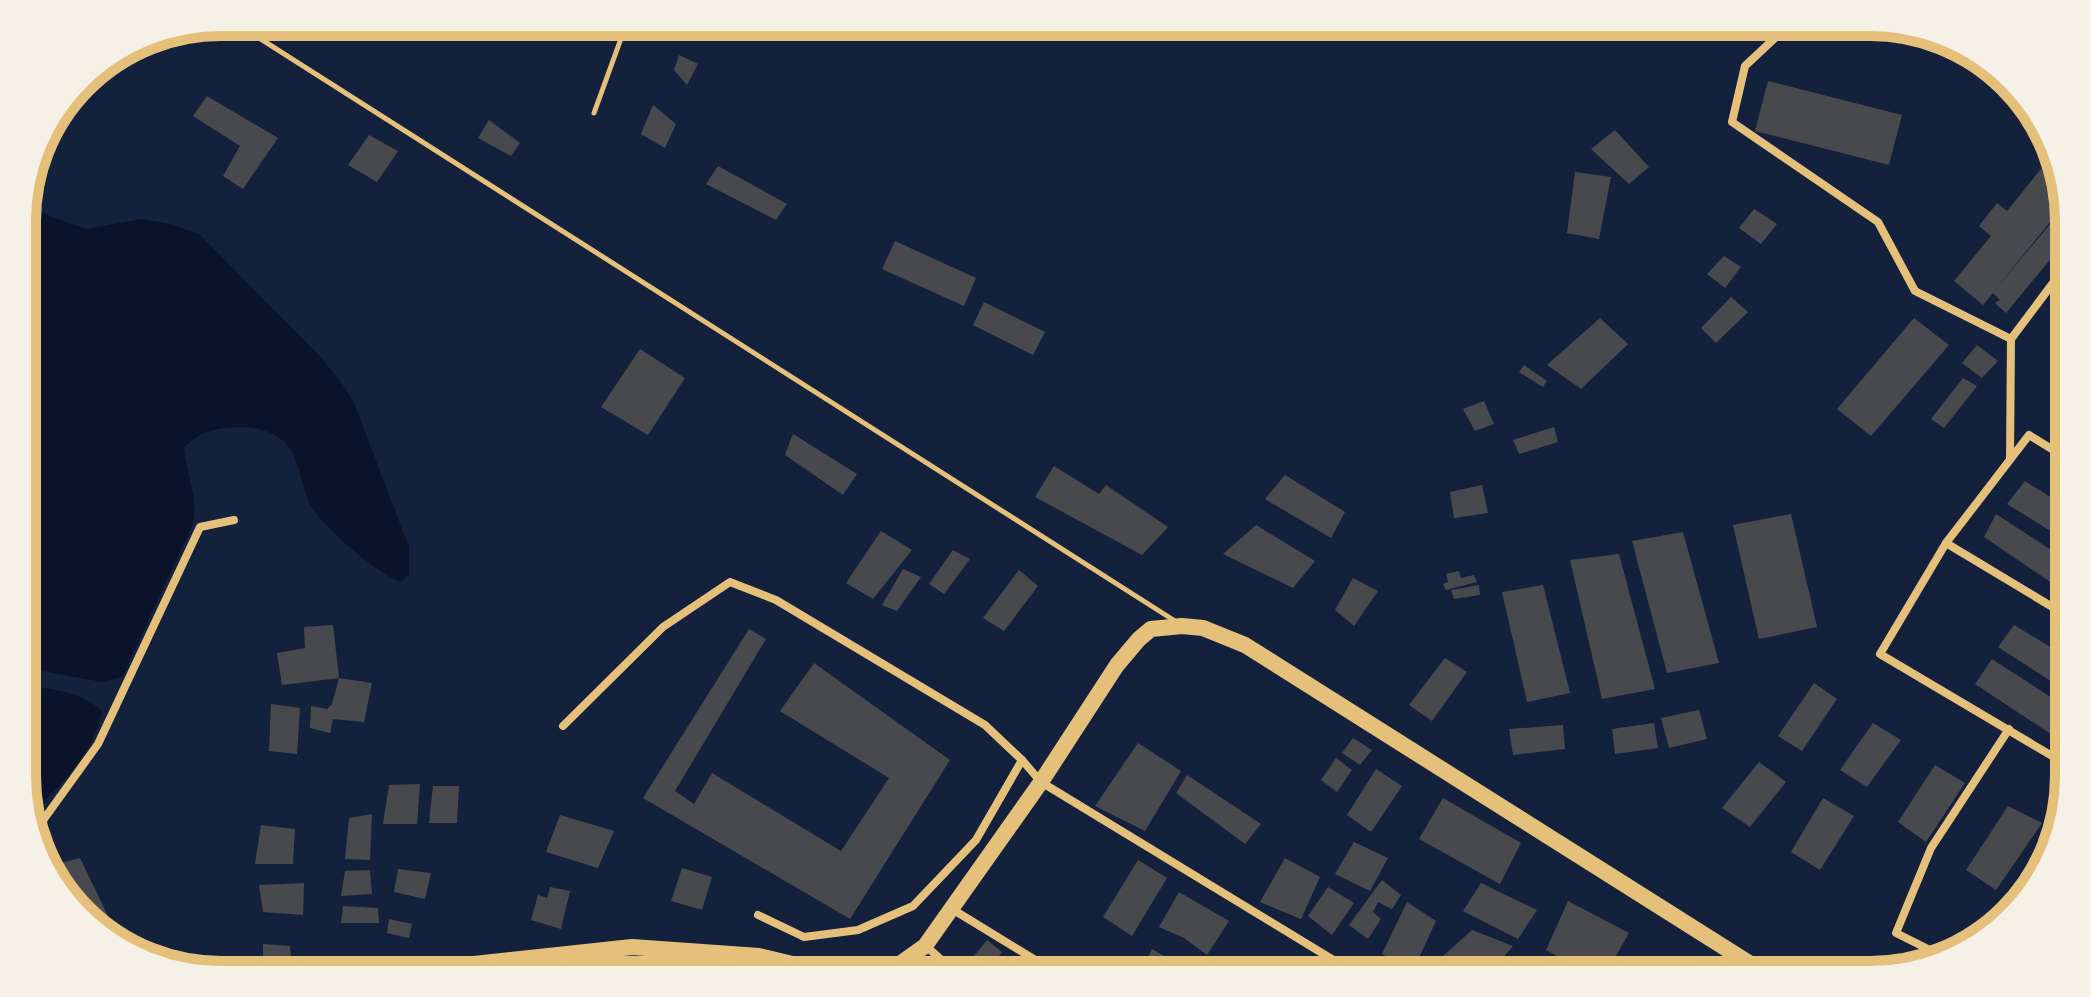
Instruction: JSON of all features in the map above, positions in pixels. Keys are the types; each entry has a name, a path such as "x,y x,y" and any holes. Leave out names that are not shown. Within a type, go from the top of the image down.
{"main road":[{"path":"906,961 925,946 952,909 1041,782 1117,665 1151,629 1182,626 1203,628 1245,645 1746,961"},
{"path":"493,961 597,949 659,948 759,956 780,961"}],"street":[{"path":"1777,36 1745,66 1732,122 1878,222 1915,291 2011,339"},
{"path":"2010,459 2011,339 2055,280"},
{"path":"2055,451 2029,435 1946,543 1880,654 2055,757"},
{"path":"42,822 98,744 200,527 234,520"},
{"path":"1946,543 2055,609"},
{"path":"563,726 663,627 730,582 776,600 985,725 1041,782 1335,961"},
{"path":"1931,950 1896,933 1931,848 2009,729"},
{"path":"758,915 804,937 858,930 913,906 976,840 1022,760"},
{"path":"952,909 1037,961"},
{"path":"925,946 942,961"},
{"path":"594,961 597,949"}],"lane":[{"path":"256,36 1182,626"},
{"path":"594,113 622,36"}],"water":[{"path":"36,209 85,229 142,219 171,224 200,235 319,355 341,382 354,403 409,547 409,575 401,582 391,578 331,530 310,505 294,456 283,441 263,430 251,428 215,430 200,435 184,447 194,497 192,526 122,677 102,682 36,671"},
{"path":"36,688 75,695 102,711 92,741 74,769 39,806"}],"building":[{"path":"679,55 698,64 687,85 674,70"},
{"path":"1768,81 1902,115 1889,165 1755,131"},
{"path":"207,96 278,138 243,189 223,176 240,146 193,116"},
{"path":"653,105 676,124 665,148 641,134"},
{"path":"489,120 520,143 511,156 478,138"},
{"path":"1615,130 1649,167 1629,184 1591,149"},
{"path":"369,135 398,151 377,182 348,165"},
{"path":"2044,165 2047,168 2055,216 1994,291 2055,218 2055,254 2006,313 1995,303 2000,300 1993,293 1983,305 1954,281 1991,236 1979,226 1997,203 2007,211"},
{"path":"718,166 787,204 776,220 706,184"},
{"path":"1575,172 1611,177 1599,239 1567,233"},
{"path":"1754,209 1777,224 1761,244 1739,228"},
{"path":"895,241 976,278 964,306 882,269"},
{"path":"1724,256 1741,267 1725,288 1707,274"},
{"path":"1731,297 1748,312 1716,343 1701,328"},
{"path":"984,302 1045,332 1033,355 973,325"},
{"path":"1600,318 1628,344 1581,389 1547,365"},
{"path":"1914,318 1949,345 1871,436 1837,409"},
{"path":"1977,345 1998,361 1982,378 1962,363"},
{"path":"640,349 685,378 648,435 601,407"},
{"path":"1524,365 1547,381 1543,387 1519,372"},
{"path":"1963,378 1977,386 1944,428 1931,419"},
{"path":"1484,401 1494,424 1475,431 1463,409"},
{"path":"1554,427 1558,442 1519,454 1513,440"},
{"path":"793,434 857,474 843,495 785,455"},
{"path":"1054,466 1099,494 1106,485 1168,527 1142,555 1035,497"},
{"path":"1285,475 1345,512 1331,538 1265,499"},
{"path":"2025,481 2055,500 2055,534 2007,504"},
{"path":"1482,485 1488,513 1454,518 1450,492"},
{"path":"1791,514 1817,627 1759,639 1733,525"},
{"path":"1996,514 2055,553 2055,585 1984,537"},
{"path":"1256,525 1315,561 1293,588 1223,554"},
{"path":"881,531 912,550 873,599 846,583"},
{"path":"1683,532 1719,663 1667,673 1632,541"},
{"path":"953,550 970,559 944,594 929,584"},
{"path":"1619,554 1655,689 1602,699 1570,560"},
{"path":"903,569 921,577 897,611 882,605"},
{"path":"1019,570 1038,586 1004,631 983,618"},
{"path":"1459,571 1461,578 1474,575 1477,582 1446,590 1443,584 1448,582 1446,574"},
{"path":"1353,578 1378,591 1354,626 1335,610"},
{"path":"1479,585 1480,595 1454,599 1451,590"},
{"path":"1543,585 1570,693 1527,702 1502,592"},
{"path":"333,625 339,678 282,685 277,653 305,648 304,627"},
{"path":"2014,625 2055,650 2055,684 1998,647"},
{"path":"749,629 766,639 675,791 694,804 712,773 841,851 889,778 780,711 814,663 950,760 850,919 643,798"},
{"path":"1445,658 1467,672 1432,721 1409,705"},
{"path":"1992,659 2055,700 2055,737 1975,684"},
{"path":"339,678 372,683 364,722 333,719 330,733 310,728 311,706 327,709 332,704"},
{"path":"1814,683 1837,699 1802,751 1778,736"},
{"path":"271,704 300,708 297,754 269,751"},
{"path":"1699,710 1707,739 1669,748 1661,718"},
{"path":"1654,723 1658,748 1615,754 1612,729"},
{"path":"1873,723 1901,740 1867,787 1840,770"},
{"path":"1563,725 1565,749 1513,755 1509,729"},
{"path":"1353,738 1372,750 1360,765 1342,753"},
{"path":"1138,743 1181,771 1145,831 1095,806"},
{"path":"1336,758 1352,770 1337,792 1321,780"},
{"path":"1759,762 1786,782 1750,827 1722,808"},
{"path":"1935,765 1965,783 1926,842 1898,822"},
{"path":"1376,769 1402,786 1371,832 1347,815"},
{"path":"1187,775 1261,824 1245,844 1176,793"},
{"path":"420,784 417,824 383,824 389,785"},
{"path":"433,786 459,786 457,823 429,823"},
{"path":"1443,798 1521,843 1500,884 1419,839"},
{"path":"1823,798 1854,816 1820,870 1791,852"},
{"path":"2008,806 2042,823 1996,890 1966,870"},
{"path":"372,814 370,860 345,859 349,818"},
{"path":"560,815 614,831 598,868 546,852"},
{"path":"261,825 295,829 293,864 255,864"},
{"path":"1354,842 1388,858 1370,891 1335,874"},
{"path":"80,858 113,926 74,889 59,864"},
{"path":"1285,858 1320,877 1301,919 1260,902"},
{"path":"1138,860 1167,878 1132,936 1103,917"},
{"path":"682,868 712,877 702,910 671,901"},
{"path":"398,869 431,873 425,899 394,892"},
{"path":"370,870 372,894 341,896 345,871"},
{"path":"1382,880 1401,895 1392,909 1378,902 1373,912 1381,919 1368,939 1349,925"},
{"path":"304,883 303,915 263,912 259,885"},
{"path":"1481,883 1537,910 1518,939 1463,911"},
{"path":"550,887 570,891 561,929 531,920 538,895 547,898"},
{"path":"1328,887 1354,903 1332,935 1308,916"},
{"path":"1179,892 1229,921 1207,955 1184,938 1159,927"},
{"path":"1568,901 1629,933 1613,961 1566,961 1546,950"},
{"path":"1407,902 1436,921 1418,961 1395,961 1382,954"},
{"path":"343,906 378,908 379,923 341,923"},
{"path":"389,919 412,924 409,938 387,933"},
{"path":"1472,930 1513,946 1500,961 1449,961 1442,957"},
{"path":"987,940 1002,952 995,961 970,961"},
{"path":"263,944 290,946 292,961 263,961"},
{"path":"1152,949 1173,961 1146,961"}]}
